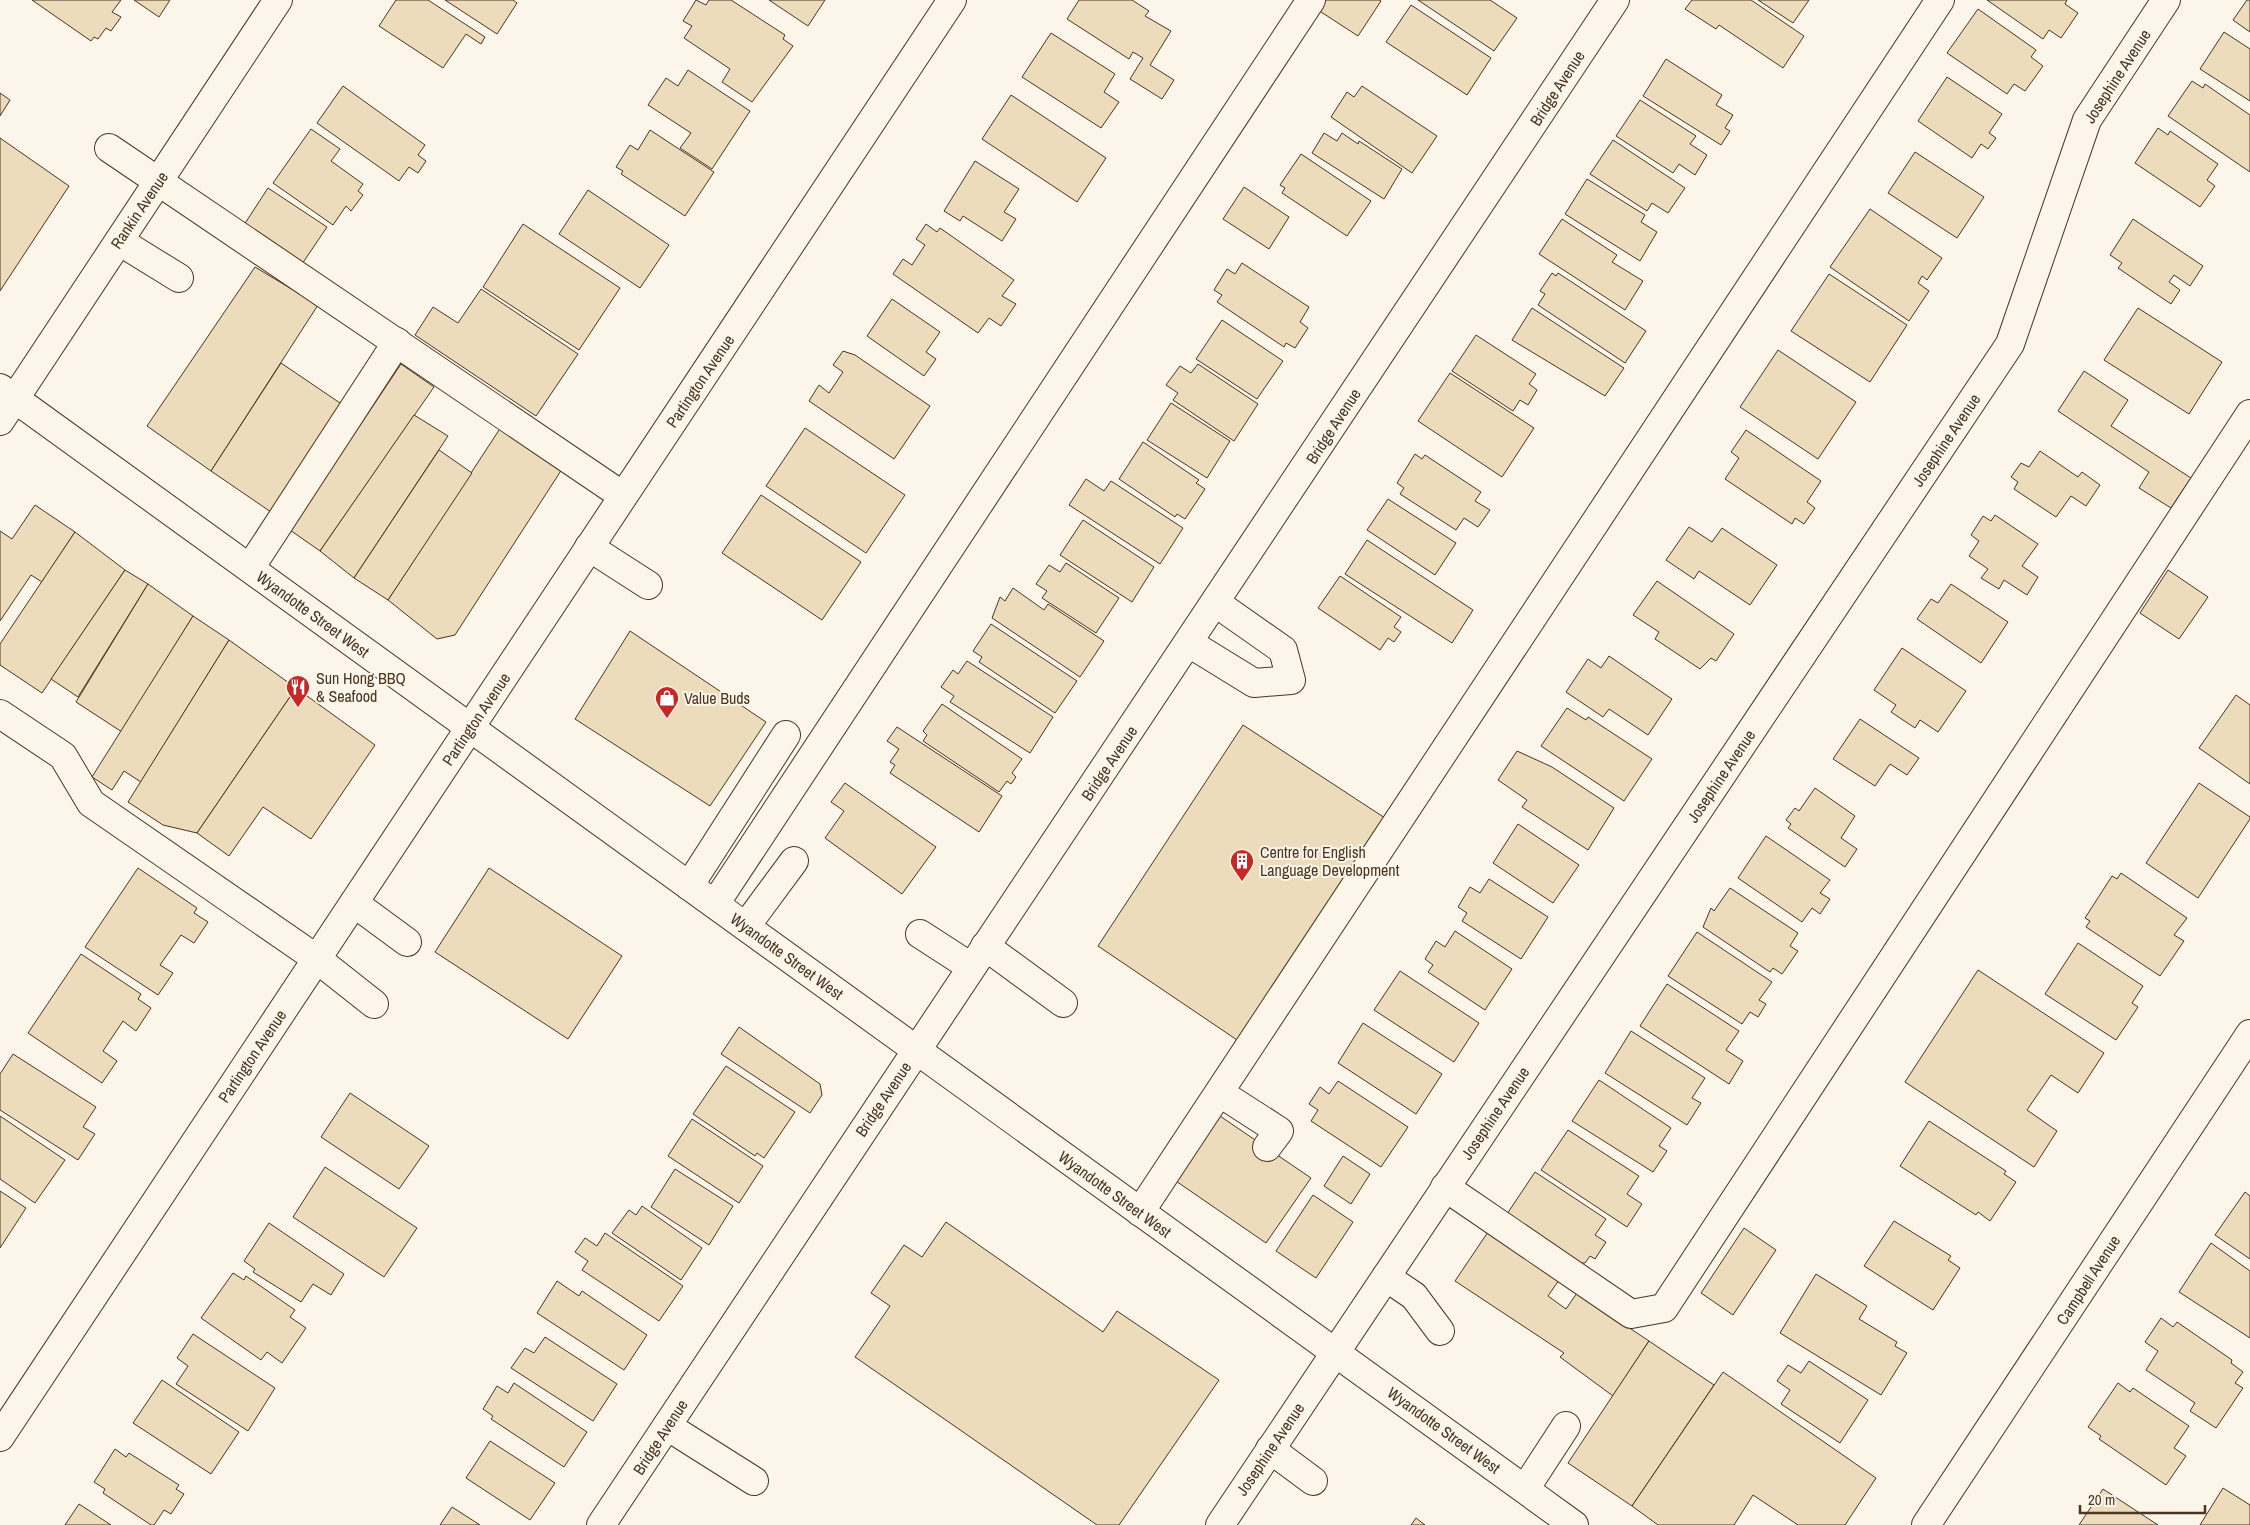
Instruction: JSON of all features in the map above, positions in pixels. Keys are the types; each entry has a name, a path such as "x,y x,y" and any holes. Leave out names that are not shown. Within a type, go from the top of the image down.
{"street":[{"name":"Rankin Avenue","path":"0,421 8,393 119,241 278,0"},
{"name":"Partington Avenue","path":"0,1438 952,0"},
{"path":"714,904 1311,0"},
{"name":"Bridge Avenue","path":"602,1525 978,957 1190,643 1615,0"},
{"path":"1140,1212 1940,0"},
{"name":"Josephine Avenue","path":"1220,1525 2010,344 2086,120 2166,0"},
{"path":"109,148 623,496"},
{"path":"119,241 179,278"},
{"path":"250,568 397,342"},
{"name":"Wyandotte Street West","path":"8,393 1574,1525"},
{"path":"1445,1187 1631,1314 1664,1308 2250,414"},
{"path":"589,548 648,585"},
{"path":"1190,643 1254,683 1291,680 1283,650 1216,603"},
{"path":"0,714 63,756 91,803 317,960 374,1004"},
{"path":"689,886 786,735"},
{"path":"746,926 794,861"},
{"path":"354,903 407,942"},
{"path":"920,934 978,957 1063,1003"},
{"name":"Campbell Avenue","path":"1926,1525 2250,1034"},
{"path":"1220,1092 1279,1132 1267,1147"},
{"path":"1386,1277 1414,1296 1440,1331"},
{"path":"667,1426 754,1481"},
{"path":"1525,1489 1566,1426"},
{"path":"1270,1450 1312,1481"}],"building":[{"path":"32,0 121,0 112,12 121,17 111,31 106,28 98,39 94,37 91,41"},
{"path":"134,0 170,0 159,17"},
{"path":"396,0 428,0 485,37 481,44 466,34 443,68 379,26"},
{"path":"445,0 513,0 517,3 497,34"},
{"path":"696,0 706,5 709,0 731,0 785,35 783,39 793,46 752,102 722,82 730,69 684,38 692,26 683,21"},
{"path":"769,0 825,0 808,26"},
{"path":"1079,0 1132,0 1149,11 1145,16 1171,31 1150,65 1174,80 1162,99 1130,79 1143,58 1133,52 1129,59 1067,19"},
{"path":"1324,0 1381,1 1358,36 1318,10"},
{"path":"1418,0 1490,0 1517,18 1494,51"},
{"path":"1692,0 1751,0 1804,36 1783,68 1719,25 1716,29 1685,9"},
{"path":"1758,0 1809,0 1793,23"},
{"path":"1987,0 2067,0 2065,4 2078,13 2061,38 2049,30 2043,39"},
{"path":"2247,0 2250,0 2250,32 2233,20"},
{"path":"1411,5 1491,58 1467,95 1386,42"},
{"path":"1978,9 2036,50 2031,57 2043,66 2025,91 2014,84 2007,94 1947,53"},
{"path":"2224,32 2250,49 2250,101 2200,69"},
{"path":"1051,33 1115,74 1104,92 1119,102 1101,128 1022,77"},
{"path":"1666,59 1722,95 1716,105 1733,115 1725,128 1730,131 1721,145 1643,96"},
{"path":"688,70 750,111 712,169 680,148 691,133 648,105 666,78 678,86"},
{"path":"1947,77 2002,114 1989,133 1996,138 1988,149 1981,144 1972,158 1918,121"},
{"path":"2192,81 2203,88 2205,84 2250,115 2250,172 2168,116"},
{"path":"343,86 425,145 418,155 426,161 418,173 409,167 399,181 317,123"},
{"path":"1362,86 1437,136 1412,173 1331,117 1347,92 1354,97"},
{"path":"0,93 10,100 0,116"},
{"path":"1011,95 1106,158 1077,202 982,139"},
{"path":"1640,100 1696,136 1690,144 1707,155 1695,175 1679,164 1673,173 1616,136"},
{"path":"2158,128 2168,135 2170,131 2218,164 2207,180 2215,186 2200,207 2135,163"},
{"path":"311,129 340,149 331,161 363,184 358,191 363,195 351,211 346,206 333,225 273,183"},
{"path":"650,130 714,172 685,216 621,174 623,171 616,167 630,145 638,150"},
{"path":"1324,133 1337,141 1342,133 1358,144 1359,141 1402,169 1384,199 1312,153"},
{"path":"0,138 69,186 0,291"},
{"path":"1613,140 1685,188 1668,213 1652,203 1647,211 1590,174"},
{"path":"1915,152 1984,197 1957,238 1888,193"},
{"path":"1301,154 1371,201 1347,236 1282,193 1285,188 1280,185"},
{"path":"975,161 1019,189 1004,212 1016,219 1002,241 963,216 960,221 944,211"},
{"path":"1587,179 1645,215 1641,222 1657,232 1640,261 1565,214"},
{"path":"1244,187 1289,217 1269,249 1223,219"},
{"path":"268,188 327,227 300,267 242,228"},
{"path":"588,190 669,245 640,288 559,234"},
{"path":"1870,209 1942,258 1927,280 1922,276 1918,283 1929,291 1909,321 1830,267"},
{"path":"1562,219 1617,255 1612,262 1643,281 1625,310 1539,254"},
{"path":"2133,219 2203,266 2190,286 2174,275 2169,282 2180,290 2171,304 2118,268 2122,263 2110,255"},
{"path":"523,224 620,288 579,350 483,287"},
{"path":"926,224 937,232 940,228 1014,280 1002,296 1016,304 1001,326 989,318 978,333 893,274 903,259 912,265 925,245 916,239"},
{"path":"1242,263 1309,307 1300,322 1308,328 1295,348 1286,343 1284,347 1217,302 1222,295 1214,290 1227,269 1235,274"},
{"path":"255,267 318,305 211,471 147,426"},
{"path":"1552,273 1556,276 1558,273 1646,331 1625,363 1538,305 1545,294 1540,291"},
{"path":"1829,274 1907,325 1870,382 1791,331"},
{"path":"481,289 578,354 536,416 415,335 433,307 458,323"},
{"path":"892,299 940,332 926,352 936,359 924,376 867,336"},
{"path":"1532,308 1624,368 1605,396 1512,340"},
{"path":"2138,308 2222,362 2189,414 2104,360"},
{"path":"1222,320 1283,361 1257,399 1196,359"},
{"path":"1476,335 1536,374 1529,384 1537,390 1528,405 1520,400 1513,411 1452,371"},
{"path":"1778,350 1856,402 1818,459 1740,407"},
{"path":"843,351 855,355 930,406 894,459 809,401 819,385 829,393 843,372 833,365"},
{"path":"281,363 343,405 271,512 211,471"},
{"path":"401,364 434,387 320,551 290,530"},
{"path":"1198,364 1258,404 1234,441 1173,400 1178,393 1166,385 1180,366 1191,373"},
{"path":"2084,371 2128,400 2111,426 2191,478 2171,508 2139,488 2149,472 2058,411"},
{"path":"1450,373 1534,428 1502,477 1418,421"},
{"path":"1171,403 1230,441 1207,478 1147,440"},
{"path":"414,415 448,436 354,578 320,551"},
{"path":"503,424 564,466 455,635 437,639 388,600"},
{"path":"805,428 905,495 866,553 766,486"},
{"path":"1746,430 1821,481 1807,502 1815,508 1804,524 1795,518 1792,524 1725,479 1739,458 1731,452"},
{"path":"1143,442 1199,480 1196,483 1205,489 1185,519 1177,514 1175,517 1119,479"},
{"path":"439,450 472,473 388,600 354,578"},
{"path":"2040,451 2078,477 2082,472 2100,485 2086,506 2071,496 2056,517 2014,489 2018,482 2011,477 2021,463 2029,467"},
{"path":"1415,454 1422,459 1425,455 1481,492 1475,501 1490,510 1478,527 1464,518 1456,530 1400,494 1404,488 1397,483"},
{"path":"1086,479 1104,491 1111,481 1183,528 1160,564 1069,505"},
{"path":"761,495 861,562 822,620 722,553"},
{"path":"1388,499 1456,543 1435,575 1367,530"},
{"path":"35,505 75,532 42,582 31,575 0,621 0,531 12,539"},
{"path":"1995,515 2038,544 2022,566 2038,577 2027,595 2004,580 1999,589 1981,578 1988,569 1969,556 1979,541 1971,535 1983,516 1991,521"},
{"path":"1083,520 1154,567 1132,602 1060,555"},
{"path":"1689,527 1712,542 1722,528 1777,565 1750,605 1699,571 1694,579 1666,560"},
{"path":"75,532 125,570 42,693 0,665 0,644"},
{"path":"1367,540 1473,610 1452,643 1345,574"},
{"path":"1066,563 1119,598 1096,633 1042,598 1047,591 1036,584 1049,565 1060,572"},
{"path":"125,570 148,584 78,697 51,679"},
{"path":"2168,570 2208,597 2179,639 2140,613"},
{"path":"1340,576 1401,617 1394,627 1401,632 1394,642 1388,638 1380,650 1318,608"},
{"path":"1657,581 1734,634 1716,661 1711,658 1700,669 1655,639 1659,632 1633,615"},
{"path":"148,584 193,616 122,732 76,702"},
{"path":"1951,584 2008,622 1981,663 1917,619 1931,599 1938,603"},
{"path":"1013,588 1044,610 1048,604 1104,641 1080,677 992,618 1000,597 1005,601"},
{"path":"193,616 229,640 141,782 124,771 112,790 92,777"},
{"path":"991,624 1077,681 1055,713 979,662 982,657 973,651"},
{"path":"630,631 766,722 710,806 575,719"},
{"path":"229,640 296,688 197,833 163,825 128,802"},
{"path":"1902,648 1966,691 1938,732 1920,720 1915,728 1891,712 1896,705 1874,690"},
{"path":"1609,656 1672,699 1648,735 1609,709 1603,717 1566,692 1588,659 1601,668"},
{"path":"967,661 1053,717 1030,753 950,702 954,696 941,687 953,670 958,674"},
{"path":"296,688 375,745 311,839 263,807 229,856 197,833"},
{"path":"2236,695 2250,705 2250,784 2199,748"},
{"path":"942,704 1022,759 1012,773 1016,777 1011,784 1007,781 999,792 923,741 927,735 923,731"},
{"path":"1567,708 1586,720 1588,717 1652,759 1624,801 1541,746"},
{"path":"1860,719 1919,758 1907,775 1890,764 1875,786 1833,759"},
{"name":"Centre for English Language Development","path":"1243,725 1385,818 1240,1042 1098,946"},
{"path":"897,727 1002,796 979,832 890,773 895,765 890,762 899,749 887,741"},
{"path":"1517,751 1552,767 1614,808 1588,850 1522,807 1527,800 1498,780"},
{"path":"845,783 936,847 902,894 825,838 844,811 831,802"},
{"path":"2199,783 2250,817 2250,819 2198,898 2146,863"},
{"path":"1815,788 1855,816 1841,838 1857,849 1845,867 1788,828 1791,824 1786,820 1795,808 1799,811"},
{"path":"1518,824 1579,865 1553,903 1493,863"},
{"path":"1766,836 1830,880 1820,893 1830,899 1820,914 1812,908 1802,922 1738,878"},
{"path":"138,868 197,908 194,913 208,922 194,943 181,935 160,965 173,973 158,995 85,947"},
{"path":"489,868 622,956 568,1039 435,952"},
{"path":"2121,873 2187,918 2174,935 2184,941 2160,976 2086,927 2090,921 2085,918 2112,876 2117,879"},
{"path":"1489,879 1548,917 1521,959 1462,921 1467,913 1458,907 1470,887 1480,893"},
{"path":"1730,888 1798,933 1790,946 1798,951 1782,974 1773,968 1770,972 1703,927 1711,908 1714,911"},
{"path":"1455,931 1512,969 1485,1010 1428,972 1433,965 1425,959 1436,941 1445,947"},
{"path":"1697,932 1772,982 1759,1000 1766,1004 1758,1017 1750,1012 1742,1024 1668,976"},
{"path":"2078,943 2143,986 2132,1003 2138,1007 2116,1040 2045,994"},
{"path":"81,954 141,994 138,999 151,1008 136,1031 123,1021 103,1051 117,1061 102,1083 28,1033"},
{"path":"1978,970 2104,1053 2078,1093 2051,1075 2027,1110 2057,1131 2034,1167 1905,1082"},
{"path":"1400,971 1479,1023 1454,1062 1374,1010"},
{"path":"1667,984 1739,1031 1726,1050 1743,1061 1729,1084 1640,1026"},
{"path":"1363,1023 1442,1074 1416,1114 1338,1063"},
{"path":"739,1027 820,1084 822,1095 810,1113 721,1054"},
{"path":"1631,1031 1705,1078 1692,1098 1701,1103 1687,1125 1605,1073"},
{"path":"13,1054 96,1107 83,1127 95,1134 78,1160 0,1110 0,1074"},
{"path":"726,1066 795,1112 764,1158 757,1153 755,1156 693,1114"},
{"path":"1599,1080 1671,1128 1659,1146 1667,1151 1653,1172 1572,1121"},
{"path":"1338,1081 1408,1127 1381,1167 1311,1121 1318,1110 1309,1104 1320,1087 1329,1094"},
{"path":"350,1093 429,1146 399,1189 321,1137"},
{"path":"1217,1114 1311,1178 1266,1243 1173,1179"},
{"path":"0,1116 65,1160 35,1203 0,1179"},
{"path":"692,1119 763,1166 739,1203 668,1156"},
{"path":"1929,1121 2006,1171 2004,1174 2016,1182 1990,1221 1978,1212 1976,1215 1900,1166"},
{"path":"1568,1130 1639,1176 1627,1194 1642,1204 1627,1227 1541,1170"},
{"path":"1343,1156 1370,1174 1351,1204 1324,1186"},
{"path":"325,1167 417,1228 384,1277 293,1217"},
{"path":"675,1169 733,1206 709,1245 651,1207"},
{"path":"1535,1172 1606,1219 1595,1235 1606,1242 1595,1259 1590,1256 1585,1263 1578,1263 1507,1214"},
{"path":"0,1191 26,1208 0,1248"},
{"path":"2245,1192 2250,1196 2250,1259 2215,1235"},
{"path":"1313,1195 1353,1222 1316,1278 1276,1251"},
{"path":"642,1206 702,1248 681,1280 612,1233 629,1210 636,1215"},
{"path":"1894,1221 1951,1256 1948,1260 1960,1268 1933,1310 1864,1266"},
{"path":"946,1222 1103,1332 1117,1311 1219,1380 1119,1525 1097,1525 855,1357 890,1306 871,1293 904,1245 922,1257"},
{"path":"269,1223 344,1274 331,1295 313,1284 301,1302 253,1272 255,1269 244,1261"},
{"path":"1744,1228 1776,1250 1733,1315 1701,1293"},
{"path":"1488,1232 1559,1280 1548,1296 1566,1309 1577,1293 1649,1341 1613,1396 1560,1357 1564,1353 1455,1281"},
{"path":"605,1233 683,1286 659,1321 582,1270 588,1261 575,1252 585,1238 597,1246"},
{"path":"2211,1243 2250,1271 2250,1338 2179,1292"},
{"path":"233,1273 244,1280 246,1276 295,1310 290,1317 306,1328 282,1363 267,1352 261,1360 201,1318"},
{"path":"1816,1274 1867,1306 1859,1319 1897,1342 1895,1346 1907,1353 1881,1395 1780,1333"},
{"path":"557,1281 579,1296 582,1291 647,1335 624,1370 537,1313"},
{"path":"2161,1318 2173,1327 2177,1322 2232,1360 2231,1363 2243,1372 2235,1383 2243,1388 2216,1428 2190,1411 2195,1403 2146,1370 2158,1351 2145,1342"},
{"path":"193,1334 275,1388 248,1431 176,1384 188,1366 177,1358"},
{"path":"545,1337 617,1384 593,1421 511,1368 525,1348 534,1353"},
{"path":"1649,1341 1714,1385 1632,1506 1568,1463"},
{"path":"1809,1361 1868,1400 1840,1443 1781,1404 1790,1390 1777,1381 1788,1365 1801,1373"},
{"path":"1723,1372 1876,1478 1845,1525 1798,1525 1753,1495 1734,1525 1658,1525 1632,1506"},
{"path":"162,1380 239,1432 211,1474 133,1423"},
{"path":"514,1383 587,1432 564,1467 491,1419 493,1416 483,1409 497,1386 508,1393"},
{"path":"2118,1383 2130,1392 2133,1388 2189,1426 2174,1448 2186,1456 2166,1485 2099,1439 2101,1436 2088,1427"},
{"path":"490,1441 555,1483 530,1520 466,1478"},
{"path":"115,1449 126,1457 129,1453 179,1485 176,1489 184,1494 171,1514 164,1510 154,1525 151,1525 103,1493 105,1489 94,1482"},
{"path":"2223,1488 2250,1505 2250,1525 2200,1525"},
{"path":"2103,1489 2158,1525 2079,1525"},
{"path":"79,1504 111,1525 65,1525"},
{"path":"452,1507 480,1525 440,1525"},
{"path":"1416,1518 1425,1525 1411,1525"}],"place":[{"name":"Sun Hong BBQ & Seafood","path":"298,708"},
{"name":"Value Buds","path":"667,719"},
{"name":"Centre for English Language Development","path":"1242,882"}]}
